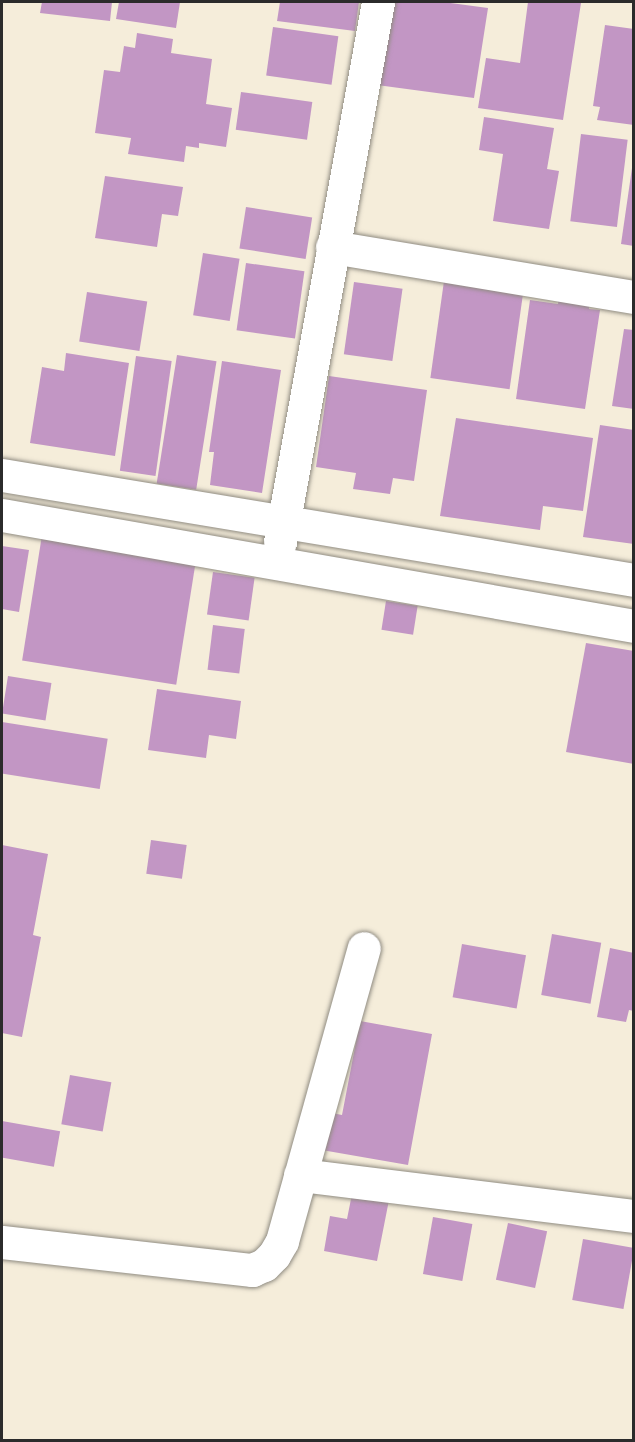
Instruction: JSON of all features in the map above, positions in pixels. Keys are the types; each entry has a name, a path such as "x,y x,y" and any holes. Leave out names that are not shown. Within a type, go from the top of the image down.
{"street":[{"path":"276,564 378,2"},
{"path":"332,247 633,297"},
{"path":"2,475 633,580"},
{"path":"2,514 633,626"},
{"path":"2,1242 252,1270 274,1255 282,1241 364,948"},
{"path":"300,1175 633,1216"}],"building":[{"path":"42,2 112,2 110,21 40,13"},
{"path":"119,2 180,2 176,28 116,19"},
{"path":"280,2 359,2 355,31 277,21"},
{"path":"390,2 443,2 488,8 474,98 377,85"},
{"path":"528,2 581,3 563,120 478,108 486,58 520,63"},
{"path":"605,25 634,29 634,125 597,120 600,107 593,106"},
{"path":"273,27 338,36 332,85 266,76"},
{"path":"137,33 173,39 171,53 212,59 206,104 232,108 226,147 199,143 199,148 186,146 184,162 128,154 131,138 95,133 104,70 120,72 124,46 135,48"},
{"path":"241,92 312,102 307,140 236,130"},
{"path":"484,117 554,128 547,169 559,171 549,229 493,221 503,154 479,150"},
{"path":"581,134 628,140 617,227 570,221"},
{"path":"632,168 634,168 634,246 621,244"},
{"path":"105,176 183,187 178,216 162,214 157,247 95,238"},
{"path":"246,207 312,217 306,259 239,248"},
{"path":"203,253 240,259 230,321 193,315"},
{"path":"246,263 304,271 295,339 237,330"},
{"path":"444,281 523,292 510,389 430,378"},
{"path":"354,282 403,289 392,361 344,354"},
{"path":"559,291 590,295 589,309 600,310 585,409 516,399 530,300 558,304"},
{"path":"87,292 147,302 139,351 79,341"},
{"path":"624,329 634,330 634,409 612,406"},
{"path":"66,353 129,363 115,456 30,443 42,367 64,371"},
{"path":"177,355 217,361 196,490 157,483"},
{"path":"136,356 172,361 156,476 120,471"},
{"path":"222,361 281,370 262,493 210,485 214,452 209,452"},
{"path":"329,376 427,390 414,481 393,478 390,494 353,489 356,473 316,467"},
{"path":"456,418 593,438 583,511 543,506 540,530 440,516"},
{"path":"600,425 634,430 634,544 583,537"},
{"path":"42,535 196,559 176,685 22,660"},
{"path":"2,546 29,550 19,612 2,609"},
{"path":"213,572 255,578 249,620 207,615"},
{"path":"386,601 418,606 413,635 381,630"},
{"path":"213,625 245,629 239,674 208,670"},
{"path":"586,643 634,651 634,764 566,752"},
{"path":"8,676 51,683 46,720 2,714"},
{"path":"157,689 241,701 236,739 209,735 206,758 148,750"},
{"path":"2,722 108,739 100,789 2,774"},
{"path":"151,840 187,845 182,879 146,874"},
{"path":"2,845 48,854 33,935 41,937 22,1037 2,1033"},
{"path":"552,934 601,943 590,1004 541,995"},
{"path":"462,944 526,955 517,1008 453,997"},
{"path":"610,948 634,953 634,1011 629,1010 626,1022 597,1017"},
{"path":"360,1021 432,1034 408,1165 316,1149 322,1111 342,1115"},
{"path":"70,1075 111,1082 103,1132 61,1124"},
{"path":"2,1121 60,1131 54,1167 2,1158"},
{"path":"352,1194 389,1200 377,1261 324,1251 330,1216 347,1219"},
{"path":"433,1217 472,1224 462,1281 423,1274"},
{"path":"508,1223 547,1231 535,1288 496,1280"},
{"path":"583,1239 634,1248 623,1309 572,1300"}]}
